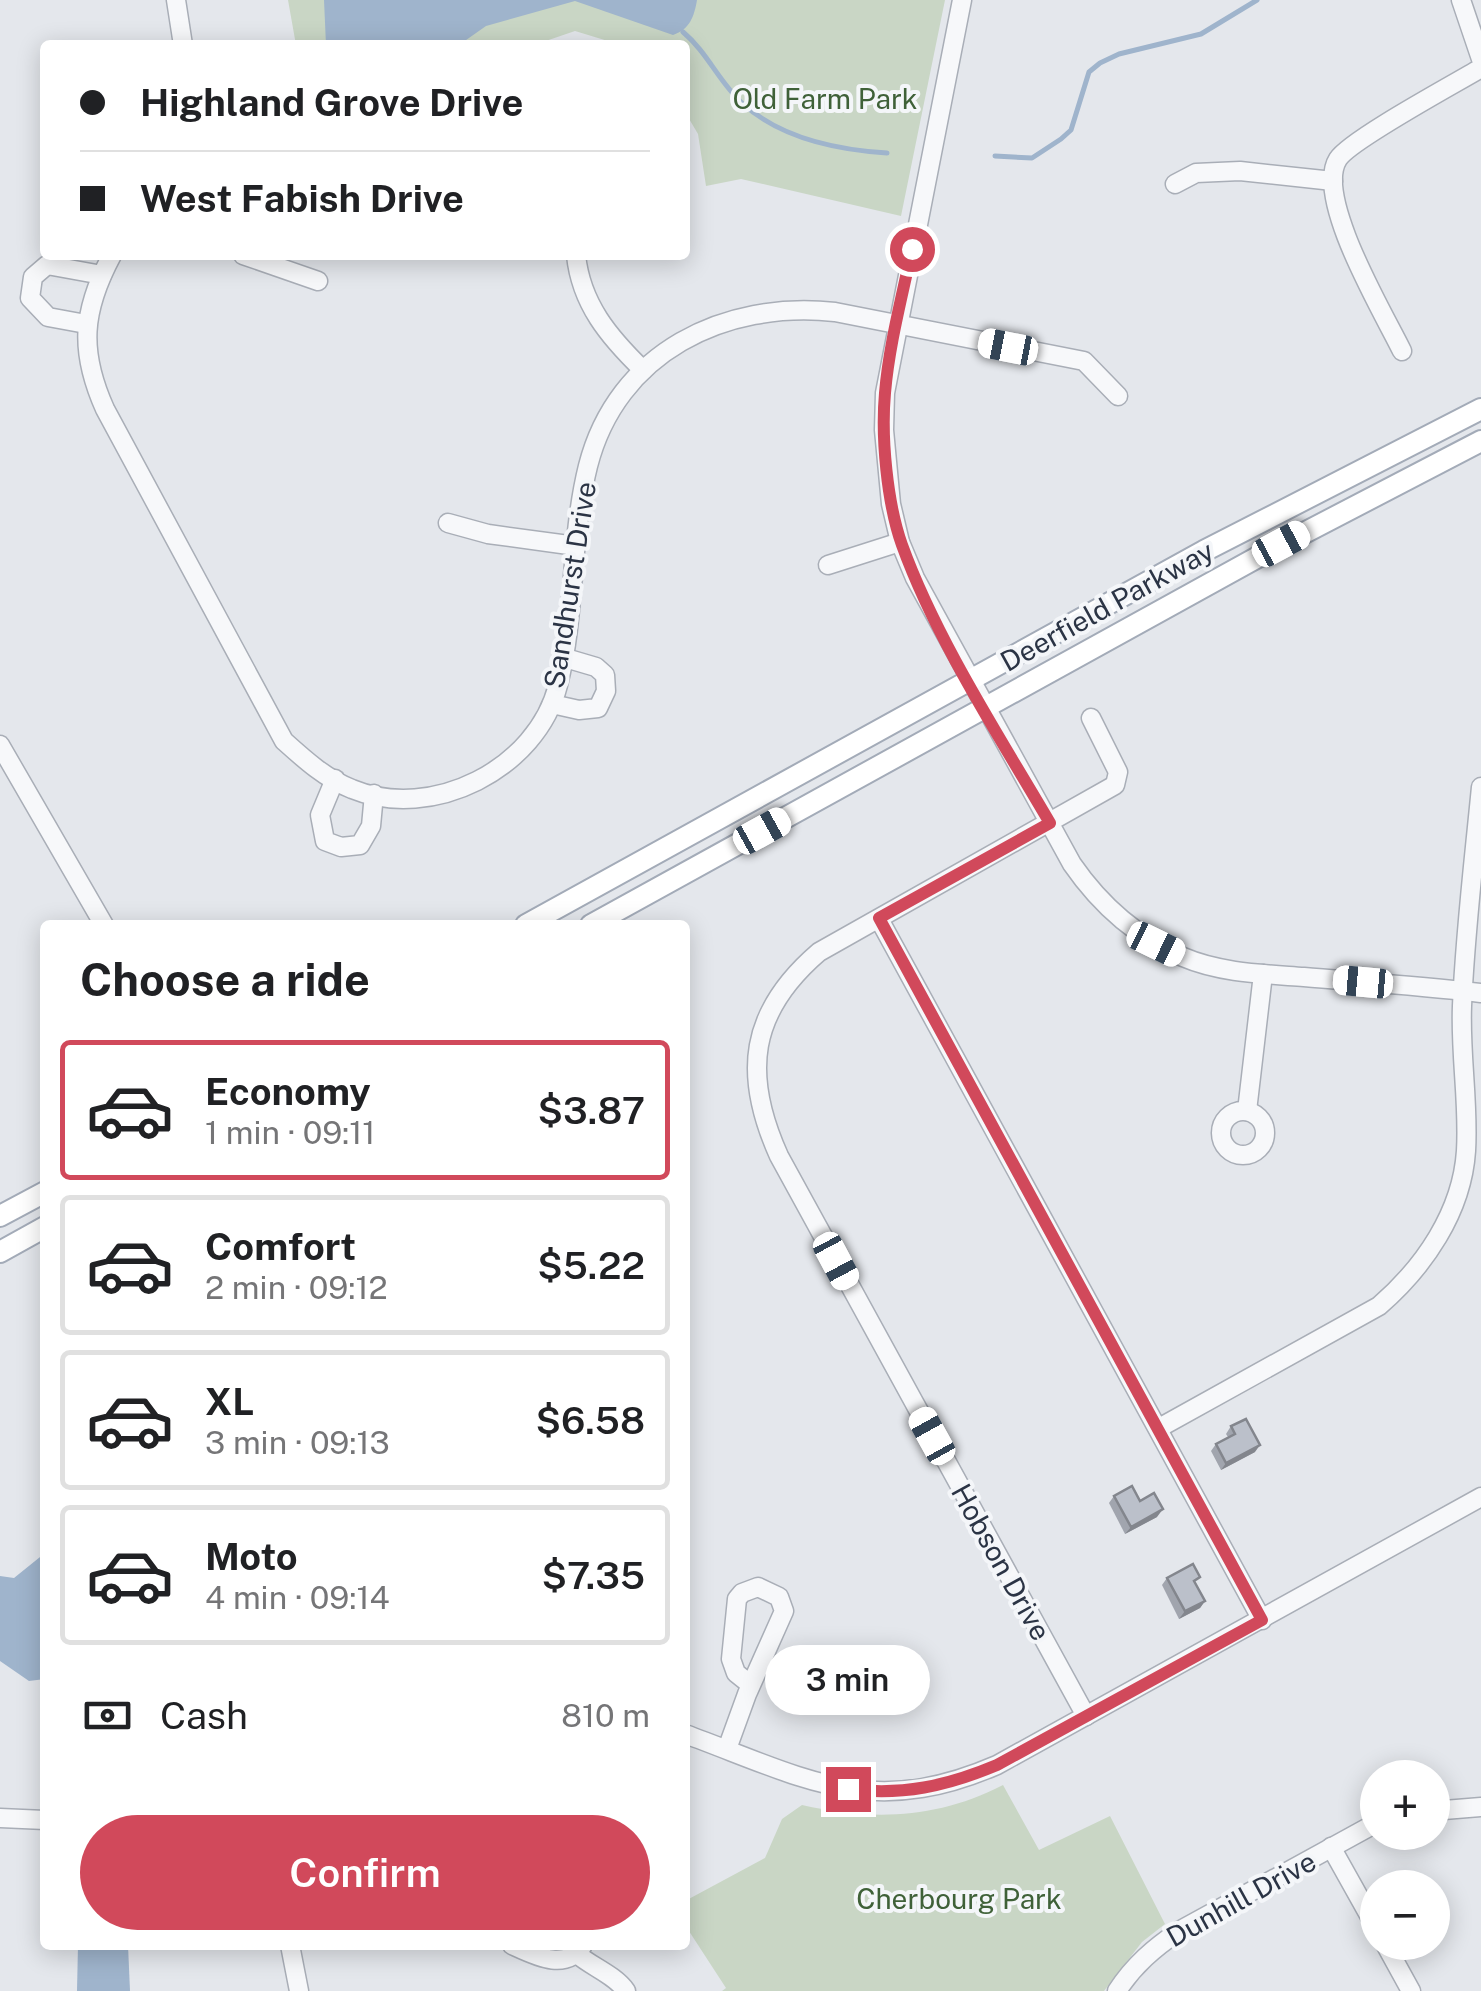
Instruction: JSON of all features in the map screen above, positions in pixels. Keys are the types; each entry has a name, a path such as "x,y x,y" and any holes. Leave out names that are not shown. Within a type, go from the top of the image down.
{"main road":[{"name":"Deerfield Parkway","path":"535,920 1204,552 1481,408"},
{"name":"Deerfield Parkway","path":"600,920 1258,557 1481,441"},
{"path":"0,1216 40,1195"},
{"path":"0,1252 40,1230"}],"street":[{"path":"176,0 182,40"},
{"path":"962,0 885,393 884,430 892,504 900,542 916,578 1072,864 1093,895 1113,914 1156,944 1214,966 1263,974 1472,992"},
{"path":"1461,0 1481,59"},
{"path":"1402,351 1335,211 1333,181 1338,158 1481,68"},
{"path":"1175,184 1196,173 1333,181"},
{"name":"Sandhurst Drive","path":"110,260 86,324 92,380 105,410 284,740 335,780 374,794 420,798 472,784 497,770 542,725 552,704 562,657 588,465 596,443 618,402 643,370 695,333 721,322 772,310 835,312 1084,361 1118,396"},
{"path":"258,260 318,281"},
{"path":"577,260 584,292 596,316 615,343 643,370"},
{"path":"86,324 48,317 30,298 33,277 48,265 102,275"},
{"path":"448,523 488,534 576,546"},
{"path":"828,565 900,542"},
{"path":"552,704 579,710 598,708 606,691 605,676 596,667 562,657"},
{"name":"Hobson Drive","path":"1086,1716 778,1156 756,1095 757,1050 771,1006 800,968 819,952 1118,781 1114,762 1090,718"},
{"path":"0,745 101,920"},
{"path":"335,780 320,815 325,841 341,846 360,845 370,826 374,794"},
{"path":"1158,1428 1379,1306 1419,1265 1438,1237 1452,1207 1466,1156 1461,1035 1472,992 1481,786"},
{"path":"879,918 1262,1620"},
{"path":"1247,1111 1263,974"},
{"path":"690,1736 827,1786 899,1793 966,1778 1262,1620 1481,1497"},
{"path":"727,1749 784,1611 783,1602 772,1591 758,1587 742,1593 737,1600 730,1659 736,1673 751,1685"},
{"path":"1450,1810 1481,1807"},
{"path":"0,1818 40,1820"},
{"name":"Dunhill Drive","path":"1117,1991 1130,1970 1179,1930 1360,1832"},
{"path":"1331,1847 1360,1898"},
{"path":"291,1950 299,1991"},
{"path":"526,1950 558,1961 578,1950"},
{"path":"581,1950 594,1968 620,1982 626,1991"},
{"path":"1394,1960 1411,1991"}],"green space":[{"name":"Old Farm Park","path":"288,0 945,0 901,216 741,179 706,186 698,134 690,120 690,40 605,40 575,31 549,40 295,40"},
{"name":"Cherbourg Park","path":"1003,1785 1039,1850 1110,1816 1165,1924 1142,1942 1104,1991 722,1991 726,1988 690,1933 690,1898 765,1858 782,1819 802,1805 854,1813 904,1814 954,1805"}],"water":[{"path":"324,0 697,0 690,22 673,35 575,1 486,26 466,40 326,40"},
{"path":"40,1557 40,1680 29,1681 0,1661 0,1576 14,1578"},
{"path":"78,1950 128,1950 130,1991 77,1991"}],"building":[{"path":"1246,1419 1260,1445 1226,1463 1216,1444 1235,1434 1231,1426"},
{"path":"1132,1486 1140,1501 1154,1493 1163,1509 1131,1527 1114,1496"},
{"path":"1193,1564 1200,1577 1194,1581 1205,1601 1185,1611 1167,1578"}],"waterway":[{"path":"995,156 1032,158 1061,139 1071,130 1089,72 1100,63 1119,54 1201,34 1257,0"},
{"path":"683,32 734,95 757,115 810,140 887,153"}],"route":[{"path":"848,1789 899,1793 966,1778 997,1765 1262,1620 879,918 1050,823 955,655 900,542 884,430 885,393 912,249"}]}
